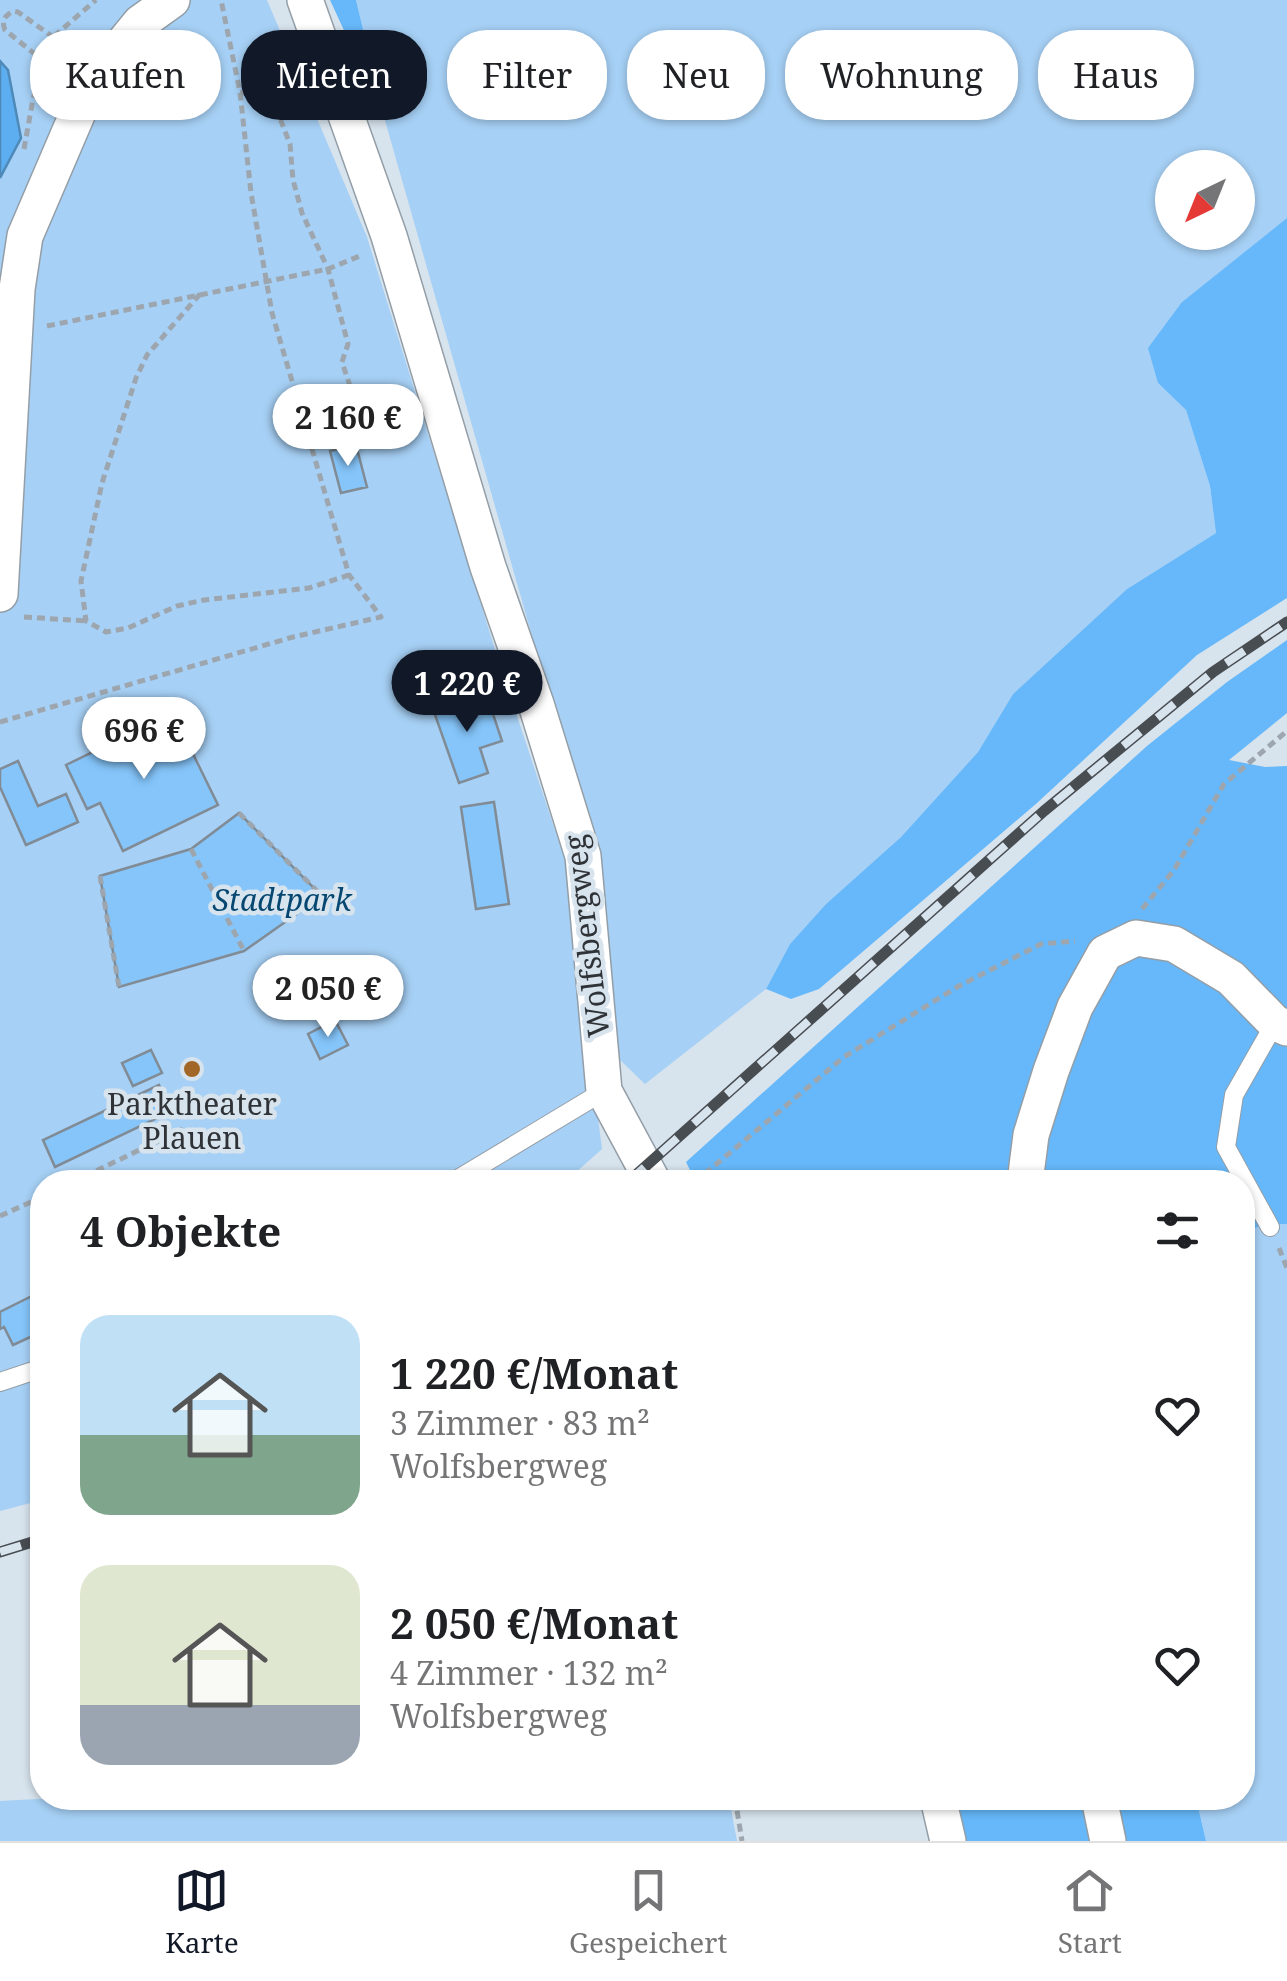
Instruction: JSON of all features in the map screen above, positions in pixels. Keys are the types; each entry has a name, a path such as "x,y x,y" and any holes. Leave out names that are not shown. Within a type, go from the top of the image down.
{"street":[{"path":"6,605 17,288 24,236 82,103 140,23 172,0"},
{"name":"Wolfsbergweg","path":"305,0 389,236 488,568 583,856 604,1092 646,1170"},
{"path":"1028,1170 1032,1135 1051,1071 1076,1007 1105,953 1136,938 1174,944 1231,978 1281,1025"},
{"path":"941,1810 948,1841"},
{"path":"1102,1810 1108,1841"}],"lane":[{"path":"1239,1170 1226,1147 1234,1095 1281,1025"},
{"path":"473,1170 604,1092"},
{"path":"1255,1200 1270,1227"},
{"path":"0,1382 30,1372"}],"path":[{"path":"0,722 293,637 381,618 348,575 298,410 266,281 240,92 221,0"},
{"path":"30,50 5,30 4,16 18,12 43,30"},
{"path":"240,92 260,95 281,121 290,144 302,213 328,269 348,344 342,362 350,386 314,408 298,410"},
{"path":"15,330 328,269 355,260 389,236"},
{"path":"86,621 81,581 102,483 136,378 148,356 200,294"},
{"path":"6,605 86,621 106,632 204,600 309,588 348,575"},
{"path":"1140,912 1174,870 1224,784 1287,731"},
{"path":"240,813 322,896"},
{"path":"190,850 244,952"},
{"path":"100,876 119,987"},
{"path":"709,1170 844,1058 958,986 1040,944 1079,940 1105,953"},
{"path":"98,1170 183,1129"},
{"path":"0,1216 30,1202"},
{"path":"737,1810 742,1841"}],"green space":[{"name":"Stadtpark","path":"0,0 267,0 280,30 241,30 241,120 318,120 367,237 497,656 565,860 602,1149 578,1170 30,1170 30,1503 0,1511"},
{"path":"356,0 1287,0 1287,218 1255,244 1255,150 1155,150 1155,250 1247,250 1182,302 1158,383 1186,410 1210,486 1216,533 1127,589 1013,694 978,752 901,837 826,904 790,944 766,989 645,1084 619,1059 600,851 550,699 385,120 427,120 427,30 363,30"},
{"path":"1263,1224 1287,1224 1287,1841 1206,1841 1199,1810 1255,1810 1255,1228"},
{"path":"30,1799 30,1810 731,1810 737,1841 0,1841 0,1801"}],"shaded area":[{"path":"330,0 356,0 363,30 344,30"},
{"path":"0,61 8,70 21,138 0,178"},
{"path":"1287,218 1287,598 1197,655 1037,803 819,989 791,999 766,989 790,944 826,904 901,837 978,752 1013,694 1127,589 1216,533 1210,486 1186,410 1158,383 1148,348 1182,302 1247,250 1255,250 1255,244"},
{"path":"1287,640 1287,713 1229,760 1265,767 1287,766 1287,1224 1263,1224 1255,1228 1255,1170 690,1170 686,1162 1147,746"},
{"path":"957,1810 1199,1810 1206,1841 964,1841"}],"building":[{"path":"356,445 367,487 341,493 330,451"},
{"path":"471,696 491,708 502,741 480,748 488,773 459,783 433,709"},
{"path":"173,713 218,805 123,851 100,803 87,809 66,765"},
{"path":"18,761 38,806 66,794 78,822 26,845 0,787 0,769"},
{"path":"494,802 509,904 476,909 461,807"},
{"path":"239,813 322,896 244,951 119,987 100,876 191,849"},
{"path":"335,1020 348,1045 320,1059 308,1034"},
{"path":"151,1050 162,1073 133,1086 122,1063"},
{"path":"159,1085 172,1111 55,1167 43,1140"},
{"path":"30,1297 30,1337 13,1345 4,1327 0,1329 0,1312"}],"railway":[{"path":"641,1170 1044,811 1213,672 1287,622"},
{"path":"0,1552 30,1543"}],"place":[{"name":"Parktheater Plauen","path":"192,1069"}]}
